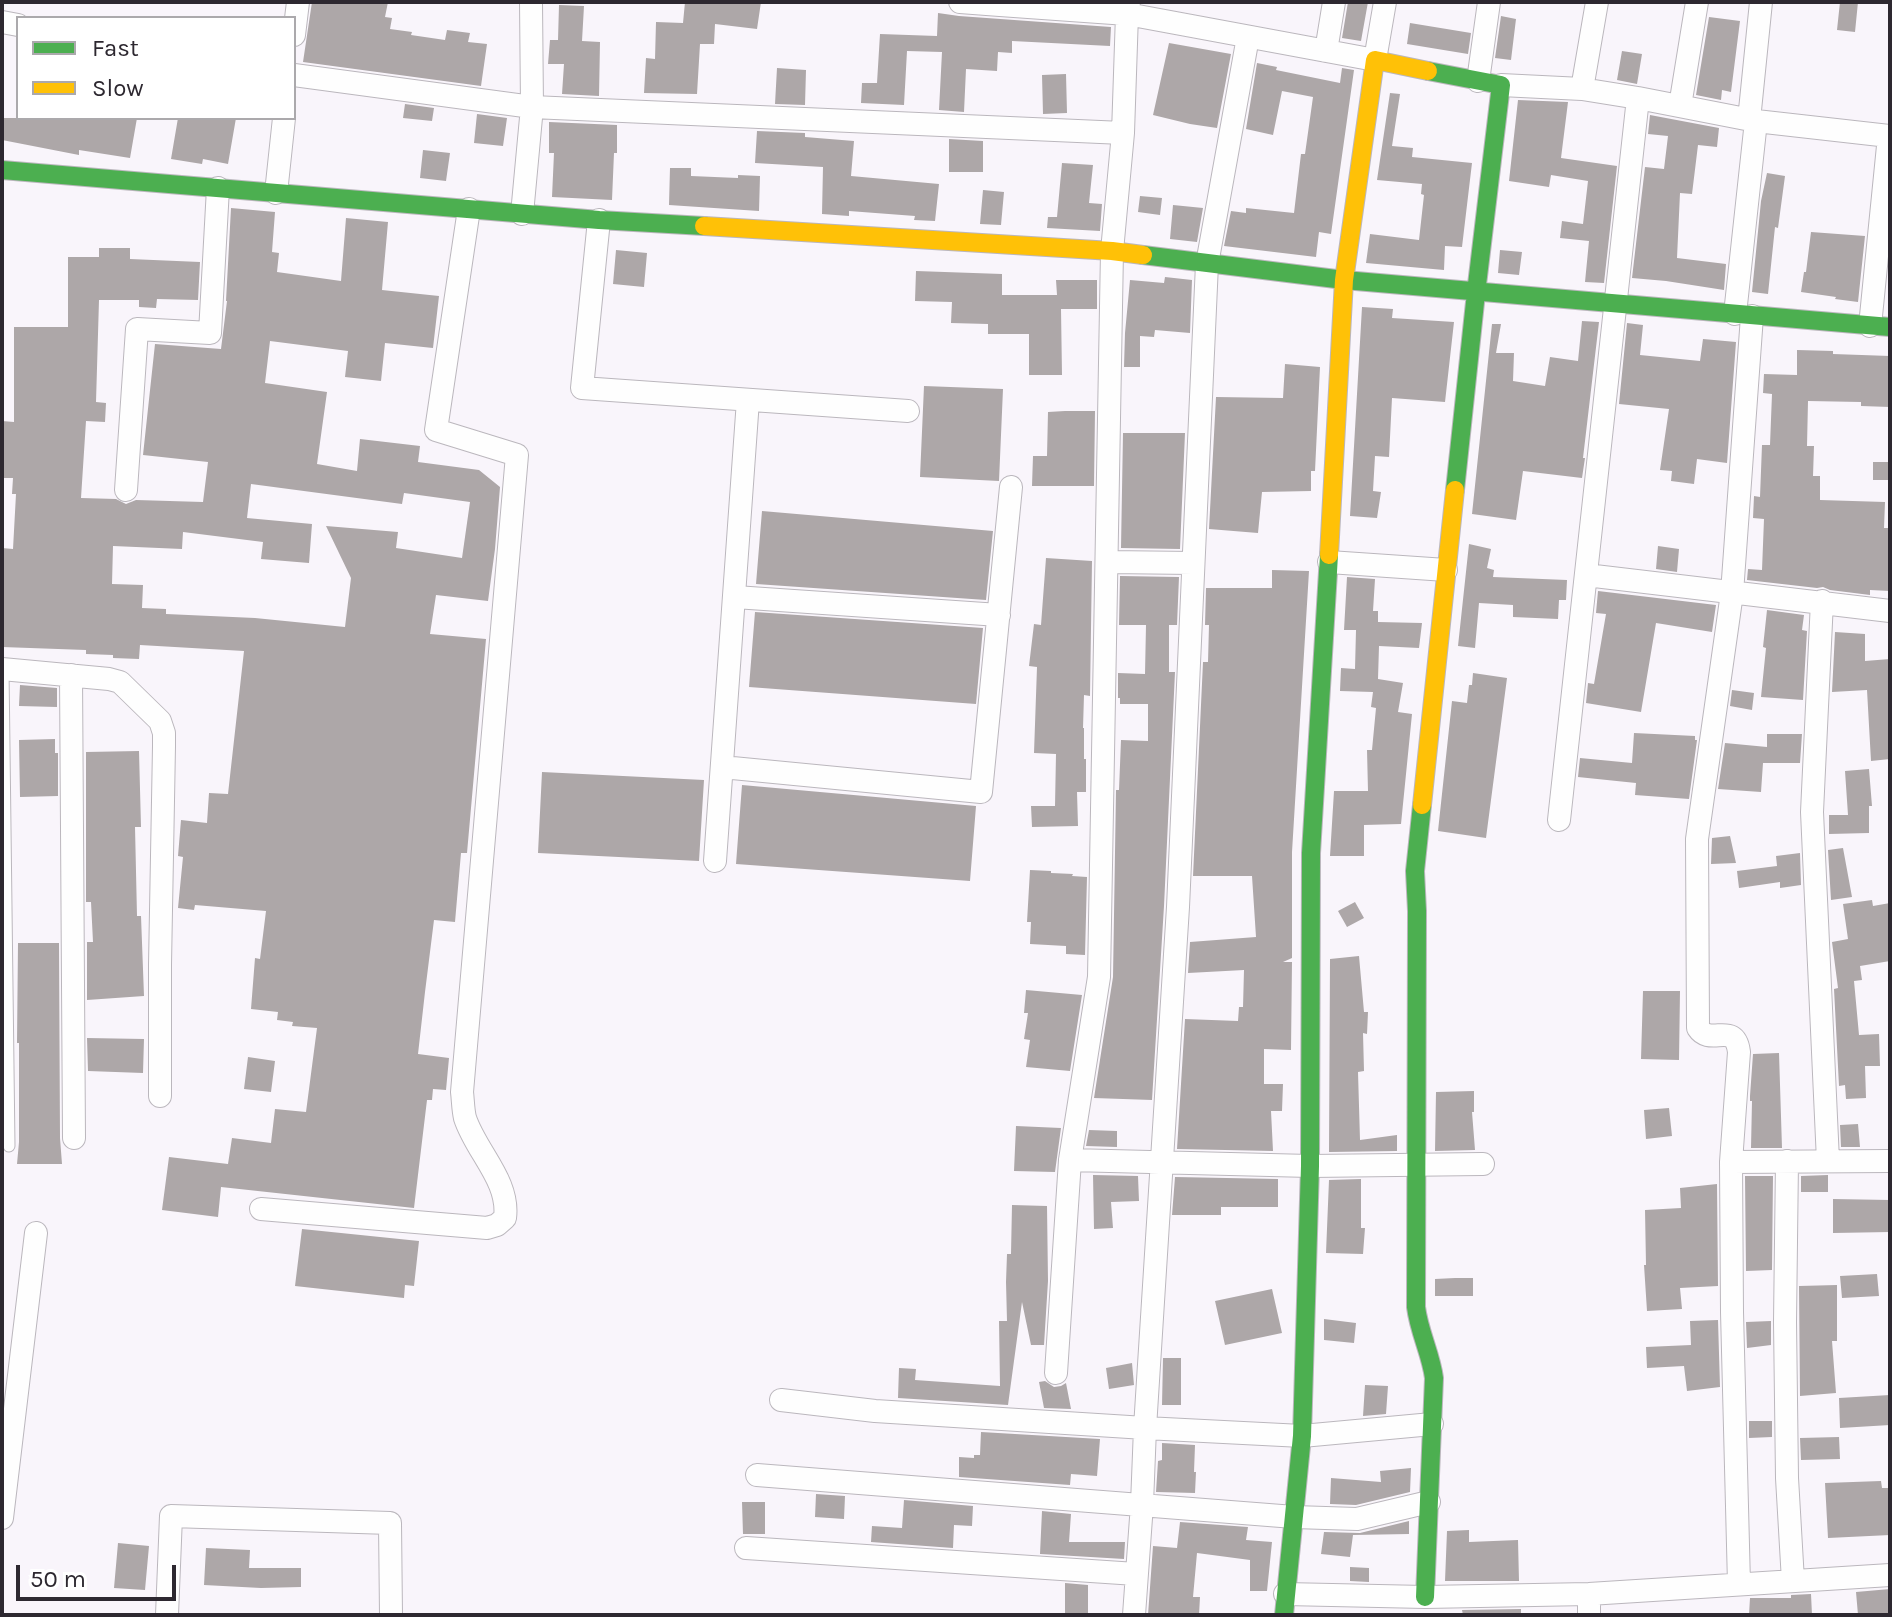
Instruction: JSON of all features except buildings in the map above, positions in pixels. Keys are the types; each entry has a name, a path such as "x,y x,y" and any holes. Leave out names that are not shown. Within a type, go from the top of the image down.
{"street":[{"path":"522,214 532,107 531,2"},
{"path":"960,2 1128,8 1248,37 1501,85 1582,89 1752,120 1889,136"},
{"path":"1326,51 1334,2"},
{"path":"1385,2 1344,280 1311,853 1310,1166 1302,1436 1285,1604 1425,1597 1589,1604 1739,1584 1890,1575"},
{"path":"1478,81 1489,2"},
{"path":"1582,89 1597,2"},
{"path":"1680,106 1697,2"},
{"path":"1739,1584 1731,1162 1739,1052 1734,1037 1706,1036 1698,1028 1698,831 1732,593 1752,120 1761,2"},
{"path":"1056,1373 1070,1160 1099,977 1112,251 1123,133 1128,8"},
{"path":"1134,1615 1178,907 1207,264 1248,37"},
{"path":"296,75 532,107 1123,133"},
{"path":"1425,1597 1433,1366 1416,1319 1415,871 1501,85"},
{"path":"1559,820 1638,98"},
{"path":"276,193 284,120"},
{"path":"2,170 599,220 1112,251 1344,280 1880,327 1890,126"},
{"path":"126,490 137,329 210,333 218,188"},
{"path":"261,1209 487,1228 505,1218 507,1206 504,1191 465,1116 462,1092 517,455 436,430 469,209"},
{"path":"599,220 582,388 908,411"},
{"path":"715,861 748,400"},
{"path":"722,767 981,792 1011,487"},
{"path":"1108,562 1193,563"},
{"path":"1329,562 1446,570"},
{"path":"1586,575 1890,611"},
{"path":"735,597 999,615"},
{"path":"1822,601 1812,841 1828,1161"},
{"path":"2,669 120,682 160,721 164,733 160,1096"},
{"path":"71,675 74,1138"},
{"path":"1070,1160 1310,1166 1483,1164"},
{"path":"1787,1161 1787,1478 1793,1581"},
{"path":"1731,1162 1890,1161"},
{"path":"2,1518 36,1233"},
{"path":"781,1400 875,1411 1302,1436 1432,1424"},
{"path":"757,1475 1294,1517 1357,1519 1429,1502"},
{"path":"167,1615 171,1516 390,1523 391,1615"},
{"path":"746,1548 1136,1574"}],"lane":[{"path":"2,669 9,1146"}],"traffic: fast":[{"path":"1428,71 1501,85 1455,490"},
{"path":"2,170 704,226"},
{"path":"1143,255 1344,280 1890,327"},
{"path":"1284,1615 1302,1436 1310,1166 1311,853 1329,555"},
{"path":"1422,805 1415,871 1416,1307 1434,1378 1425,1597"}],"traffic: slow":[{"path":"1329,555 1344,280 1375,60 1428,71"},
{"path":"704,226 1143,255"},
{"path":"1422,805 1455,490"}]}
